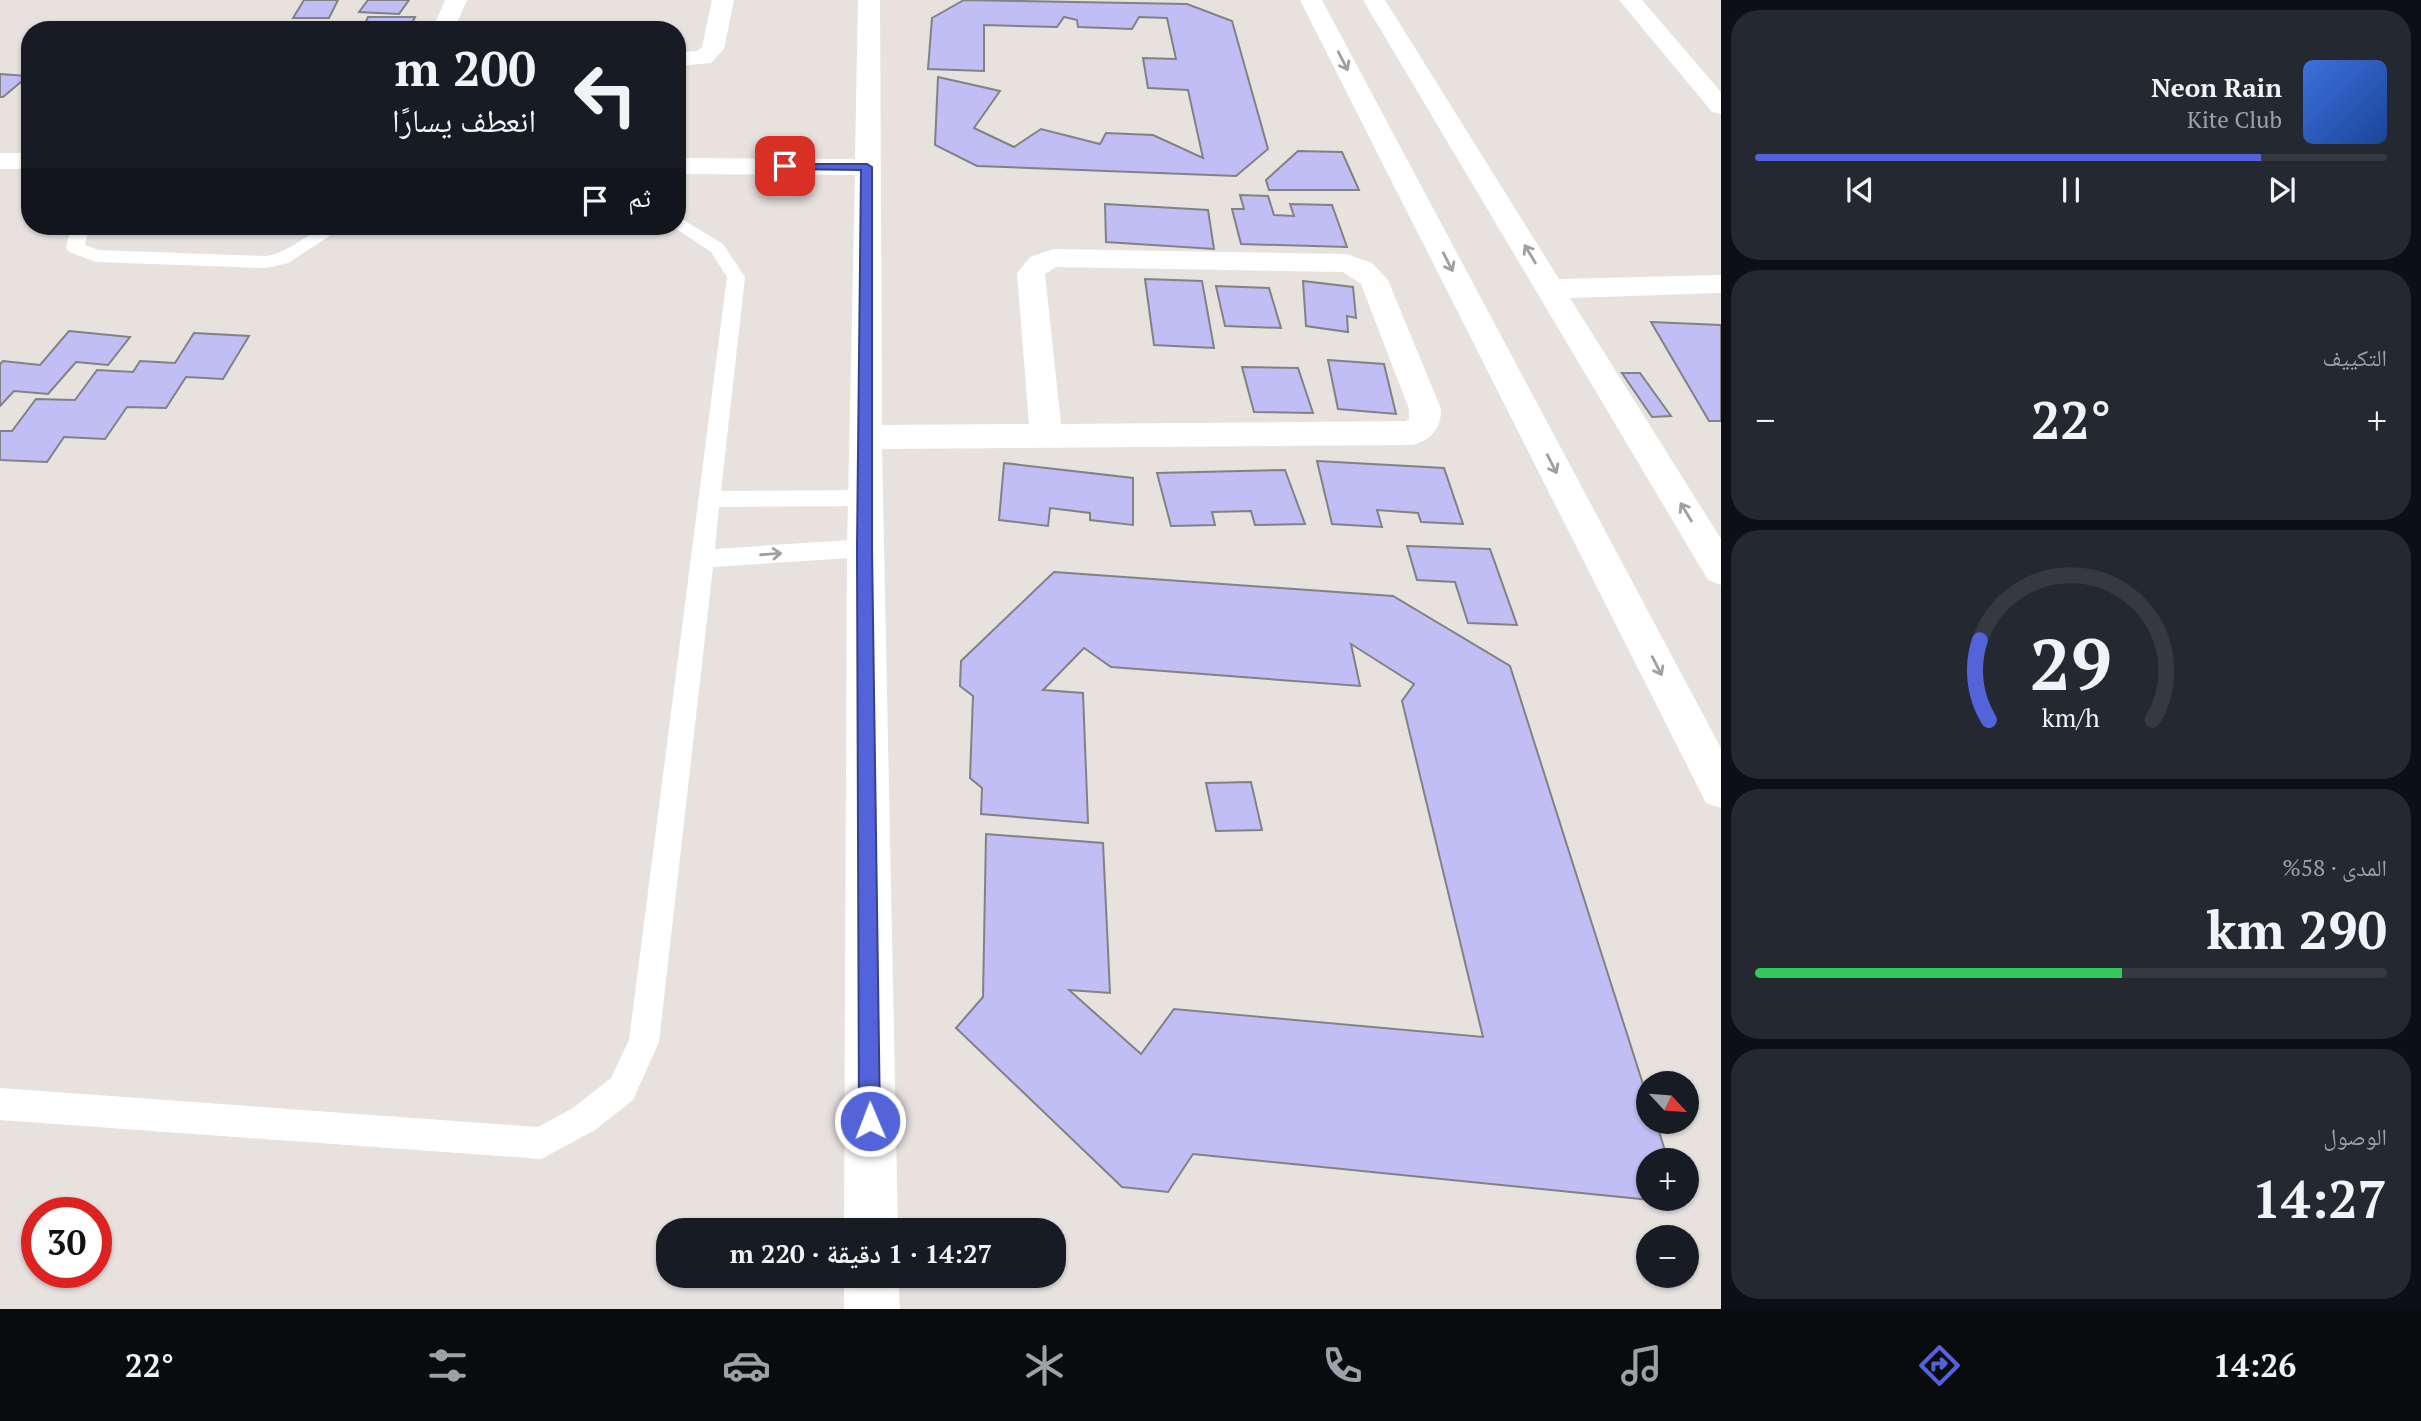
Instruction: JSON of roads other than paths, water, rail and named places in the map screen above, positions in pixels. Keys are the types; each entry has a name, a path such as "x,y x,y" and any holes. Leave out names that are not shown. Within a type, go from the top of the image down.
{"street":[{"path":"447,21 456,0"},
{"path":"686,59 703,58 713,49 723,0"},
{"path":"869,0 865,548 871,1218"},
{"path":"1311,0 1721,789"},
{"path":"1374,0 1721,570"},
{"path":"1630,0 1721,107"},
{"path":"1693,75 1721,80"},
{"path":"0,161 21,161"},
{"path":"686,166 867,167"},
{"path":"866,437 1046,436 1413,433 1426,424 1425,409 1374,280 1362,269 1346,263 1053,258 1040,263 1031,272 1046,436"},
{"path":"1551,289 1721,284"},
{"path":"871,1288 872,1309"}],"lane":[{"path":"0,1104 541,1143 584,1119 622,1089 644,1042 736,277 717,248 686,227"},
{"path":"78,235 75,248 96,256 255,262 282,258 321,235"},
{"path":"710,499 865,498"},
{"path":"703,559 865,548"}]}
